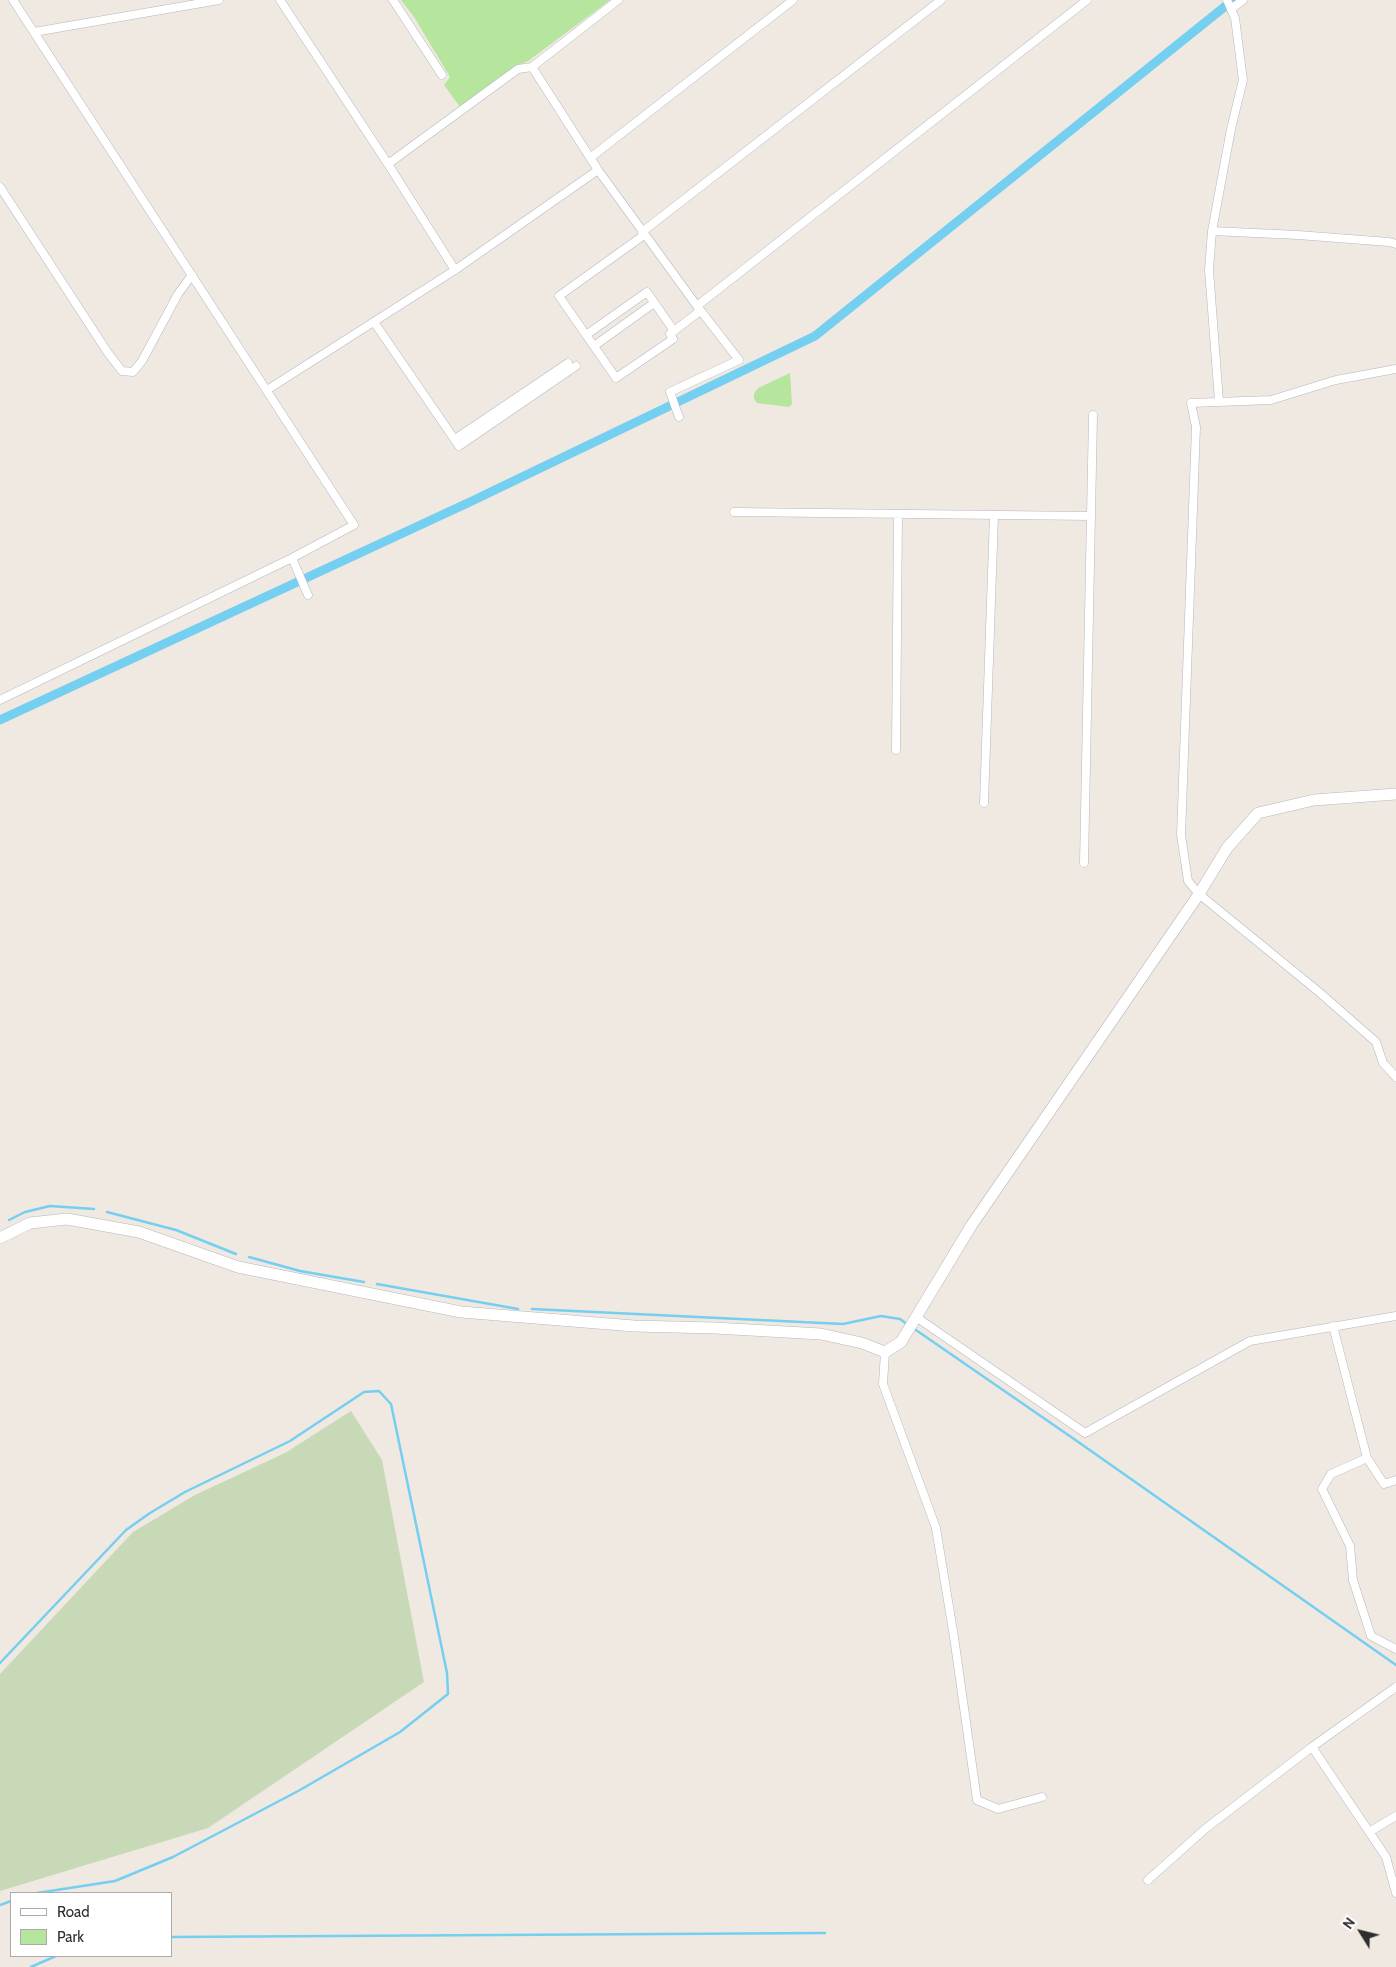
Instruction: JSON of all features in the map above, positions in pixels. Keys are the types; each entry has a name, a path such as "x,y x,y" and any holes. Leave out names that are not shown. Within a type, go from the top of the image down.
{"street":[{"path":"0,700 292,558 354,525 13,0"},
{"path":"34,32 218,0"},
{"path":"280,0 388,164 454,270"},
{"path":"393,0 442,75"},
{"path":"388,164 518,69 532,67 618,0"},
{"path":"590,158 793,0"},
{"path":"940,0 643,234 559,296 616,378 673,339 670,334 699,308 1087,0"},
{"path":"1219,401 1209,270 1212,231 1231,129 1243,80 1235,18 1229,5 1243,0"},
{"path":"532,67 590,158 643,234 739,360 670,392 679,417"},
{"path":"267,390 454,270 598,170"},
{"path":"0,187 108,353 122,371 133,372 142,361 178,294 192,275"},
{"path":"1212,231 1298,235 1396,244"},
{"path":"586,335 647,292 674,331"},
{"path":"594,346 654,303"},
{"path":"374,322 459,446 572,364"},
{"path":"1396,369 1336,380 1271,400 1191,403 1196,427 1181,835 1188,881 1199,894 1319,992 1376,1042 1383,1063 1396,1077"},
{"path":"1084,862 1093,415"},
{"path":"734,512 1091,516"},
{"path":"896,750 898,514"},
{"path":"984,803 994,515"},
{"path":"292,558 308,594"},
{"path":"885,1352 901,1342 971,1226 1199,894 1227,848 1258,813 1314,800 1396,794"},
{"path":"0,1238 30,1223 67,1218 139,1232 238,1267 462,1312 634,1326 821,1334 862,1343 885,1352"},
{"path":"912,1324 1085,1433 1250,1341 1396,1316"},
{"path":"1333,1326 1367,1458 1384,1484 1396,1480"},
{"path":"885,1352 883,1384 936,1528 954,1637 977,1800 998,1809 1042,1797"},
{"path":"1367,1458 1331,1474 1322,1489 1350,1546 1353,1580 1371,1636 1396,1649"},
{"path":"1148,1880 1205,1830 1312,1747 1396,1687"},
{"path":"1312,1747 1386,1857 1396,1893"},
{"path":"1370,1832 1396,1816"}],"green space":[{"path":"401,0 610,0 528,61 514,67 460,107 444,85 450,77 414,17"},
{"path":"790,373 792,404 789,407 757,403 754,399 754,394 758,388"},
{"path":"351,1411 382,1460 424,1682 208,1828 0,1891 0,1674 133,1532 195,1495 285,1453"}],"waterway":[{"path":"0,720 472,501 815,336 1233,0"},
{"path":"9,1220 25,1212 50,1206 94,1209"},
{"path":"107,1212 176,1230 236,1254"},
{"path":"249,1257 300,1271 364,1282"},
{"path":"377,1284 518,1309"},
{"path":"532,1309 843,1324 881,1316 900,1319 908,1325"},
{"path":"913,1328 1396,1665"},
{"path":"0,1663 126,1530 150,1513 185,1492 290,1441 364,1392 379,1391 391,1404 447,1673 448,1694 400,1732 300,1790 173,1857 115,1881 44,1892"},
{"path":"0,1905 10,1901"},
{"path":"172,1937 825,1933"},
{"path":"31,1967 54,1957"}]}
